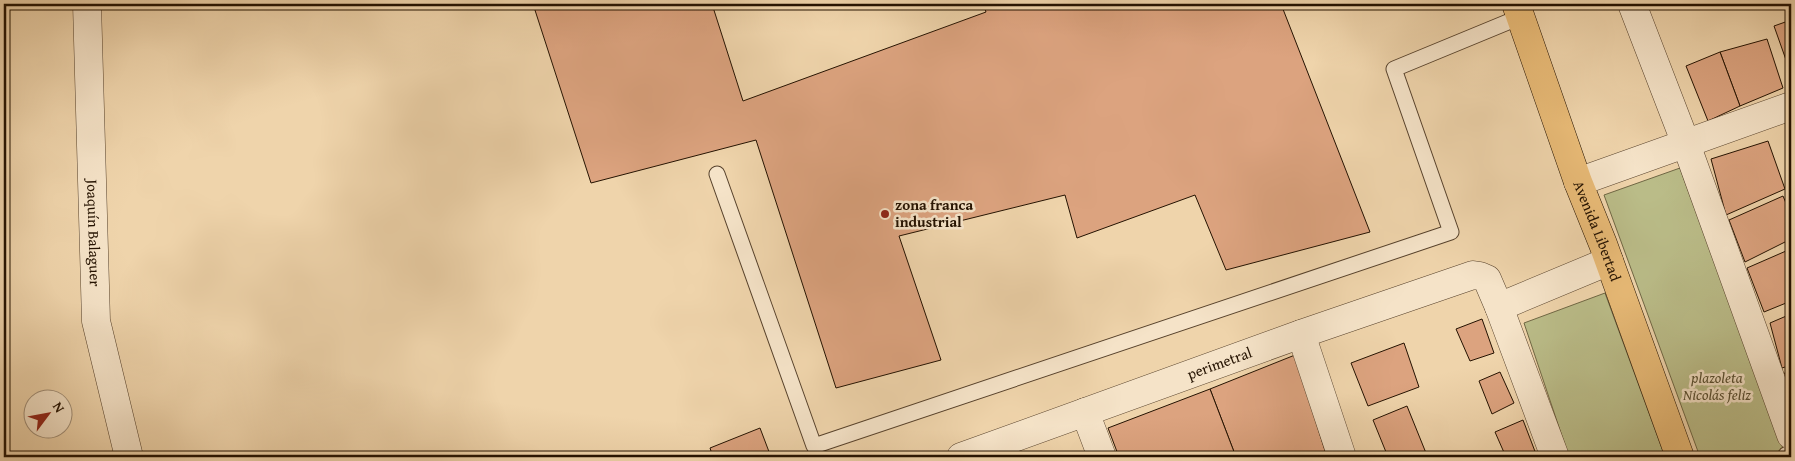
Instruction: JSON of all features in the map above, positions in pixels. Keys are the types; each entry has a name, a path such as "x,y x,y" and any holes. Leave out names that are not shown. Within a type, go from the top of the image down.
{"main road":[{"name":"Avenida Libertad","path":"1518,11 1578,182 1609,261 1680,457"}],"street":[{"name":"Joaquín Balaguer","path":"87,4 96,321 129,457"},
{"path":"1632,4 1686,144 1791,435"},
{"path":"1578,182 1791,106"},
{"path":"1555,457 1499,307 1609,261"},
{"name":"perimetral","path":"961,457 1301,334 1473,275 1486,279 1499,307"},
{"path":"1301,334 1342,457"},
{"path":"1085,412 1102,457"}],"lane":[{"path":"716,174 814,446 1452,232 1394,69 1518,11"}],"green space":[{"name":"plazoleta Nicolás feliz","path":"1680,168 1786,457 1700,457 1604,195"},
{"path":"1605,293 1665,457 1569,457 1524,323"}],"building":[{"name":"zona franca industrial","path":"533,4 712,4 743,101 986,12 983,4 1281,4 1370,232 1226,270 1195,195 1077,238 1065,195 899,236 941,360 836,388 756,140 591,183"},
{"path":"1791,20 1791,74 1774,26"},
{"path":"1767,39 1783,88 1740,106 1720,52"},
{"path":"1720,52 1740,106 1708,121 1686,66"},
{"path":"1768,141 1785,189 1726,215 1711,159"},
{"path":"1783,196 1791,215 1791,239 1745,262 1729,220"},
{"path":"1786,251 1791,264 1791,301 1764,312 1747,268"},
{"path":"1791,314 1791,365 1782,368 1770,323"},
{"path":"1482,319 1494,353 1470,361 1456,329"},
{"path":"1404,343 1419,387 1368,406 1351,363"},
{"path":"1295,355 1327,457 1236,457 1210,389"},
{"path":"1791,371 1791,396 1782,374"},
{"path":"1500,372 1514,403 1492,414 1479,381"},
{"path":"1210,389 1236,457 1119,457 1108,428"},
{"path":"1407,406 1426,453 1414,457 1388,457 1373,420"},
{"path":"1523,420 1536,454 1529,457 1506,457 1495,432"},
{"path":"760,428 771,457 713,457 710,448"}],"place":[{"name":"zona franca industrial","path":"885,214"}]}
